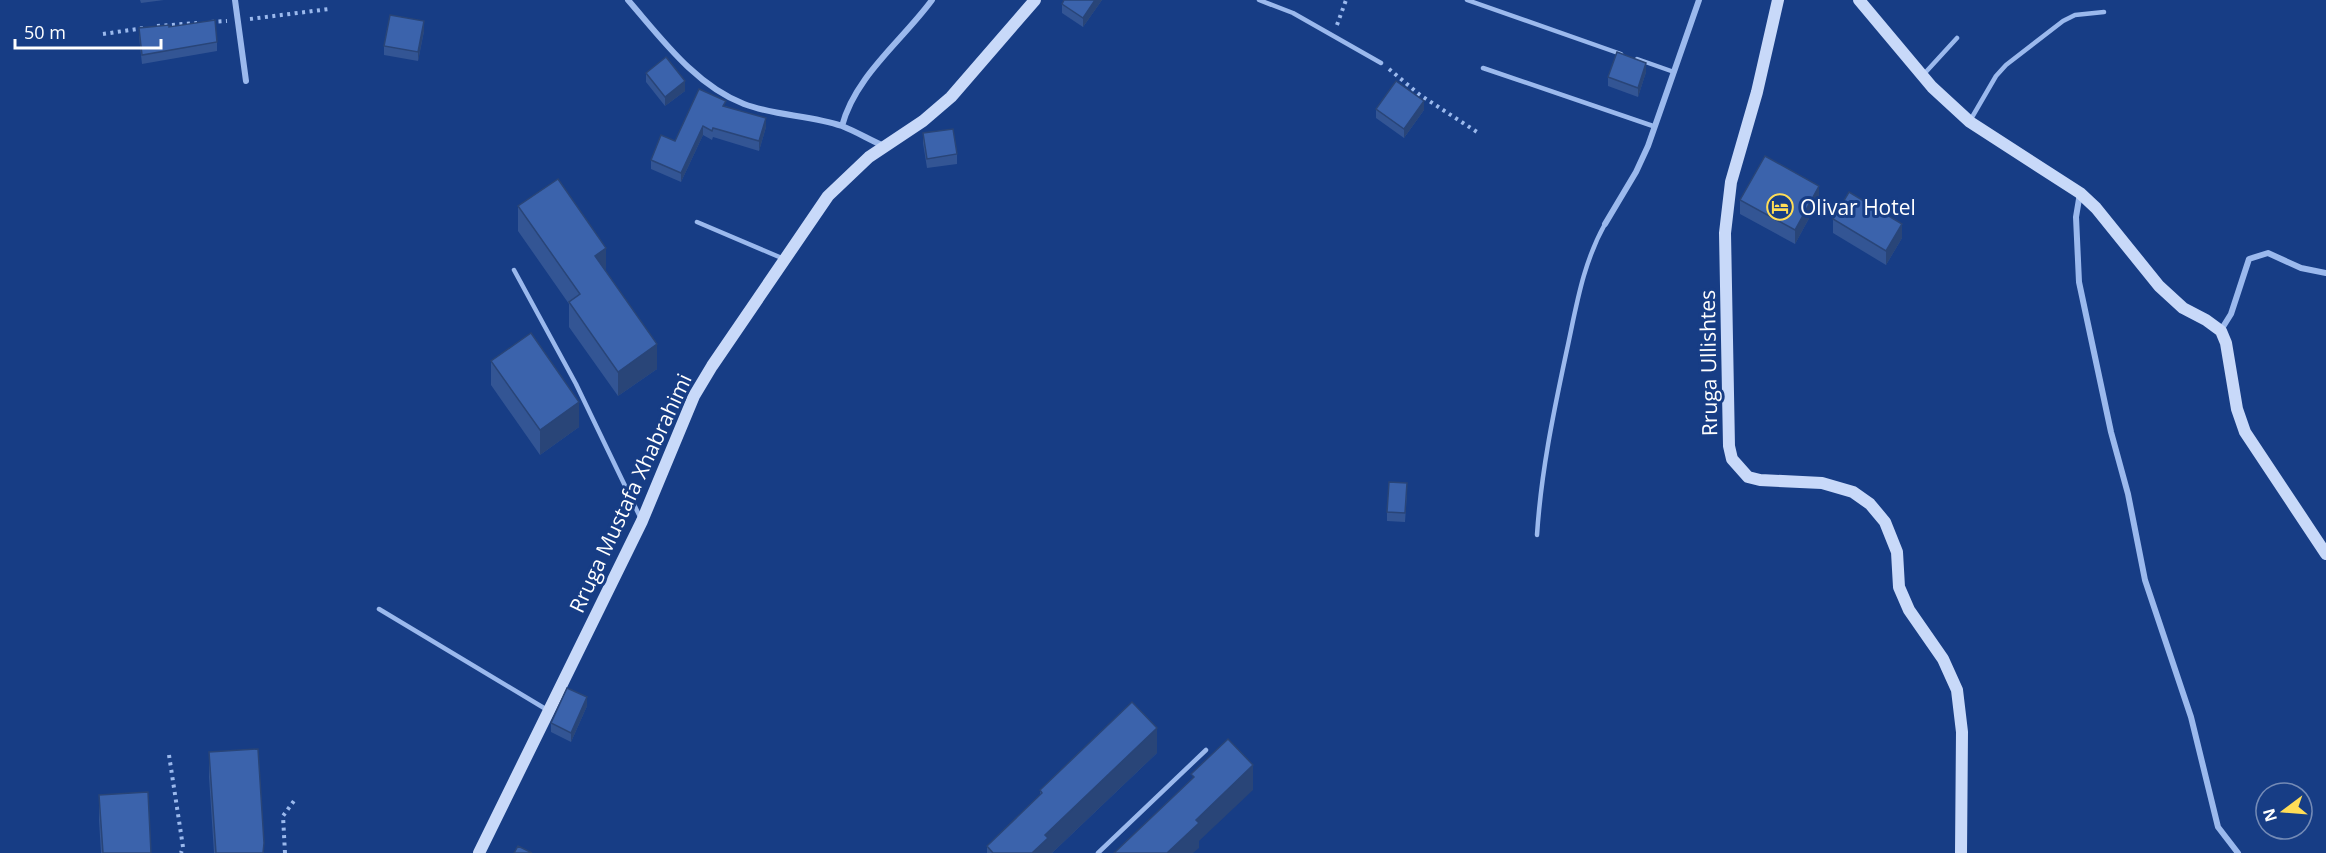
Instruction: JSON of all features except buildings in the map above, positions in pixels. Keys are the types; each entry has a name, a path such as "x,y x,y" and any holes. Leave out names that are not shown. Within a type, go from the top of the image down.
{"street":[{"path":"235,0 246,81"},
{"path":"628,0 672,50 702,79 720,92 744,104 772,112 842,126 885,146"},
{"path":"842,126 847,106 867,78 932,0"},
{"name":"Rruga Mustafa Xhabrahimi","path":"479,853 642,521 694,396 712,366 828,196 869,157 923,121 951,97 1035,0"},
{"path":"1605,224 1636,172 1648,146 1653,126 1675,72 1699,0"},
{"name":"Rruga Ullishtes","path":"1778,0 1757,92 1731,182 1725,233 1729,446 1732,459 1748,477 1760,480 1822,483 1853,492 1870,504 1886,522 1897,552 1899,587 1909,610 1943,658 1957,690 1962,732 1961,853"},
{"path":"1859,0 1932,87 1970,122 2080,193 2096,208 2158,286 2183,308 2221,331 2226,343 2236,409 2245,432 2326,554"},
{"path":"2080,193 2076,217 2079,282 2111,432 2128,494 2145,580 2191,717 2218,827 2238,853"},
{"path":"2221,331 2231,314 2249,259 2268,253 2301,268 2326,273"}],"lane":[{"path":"1259,0 1293,13 1381,63"},
{"path":"1467,0 1675,72"},
{"path":"1970,122 1996,76 2006,65 2063,21 2075,15 2104,12"},
{"path":"1923,76 1957,38"},
{"path":"1483,68 1653,126"},
{"path":"697,222 784,260"},
{"path":"1537,535 1546,445 1579,285 1594,243 1605,224"},
{"path":"514,270 576,384 625,490 642,521"},
{"path":"379,609 549,711"},
{"path":"1098,853 1206,750"}],"path":[{"path":"1334,35 1346,0"},
{"path":"103,34 162,25 238,20 329,9"},
{"path":"1381,63 1420,96 1477,132"},
{"path":"170,755 183,847 181,853"},
{"path":"285,853 283,816 296,798"}],"place":[{"name":"Olivar Hotel","path":"1780,207"}]}
